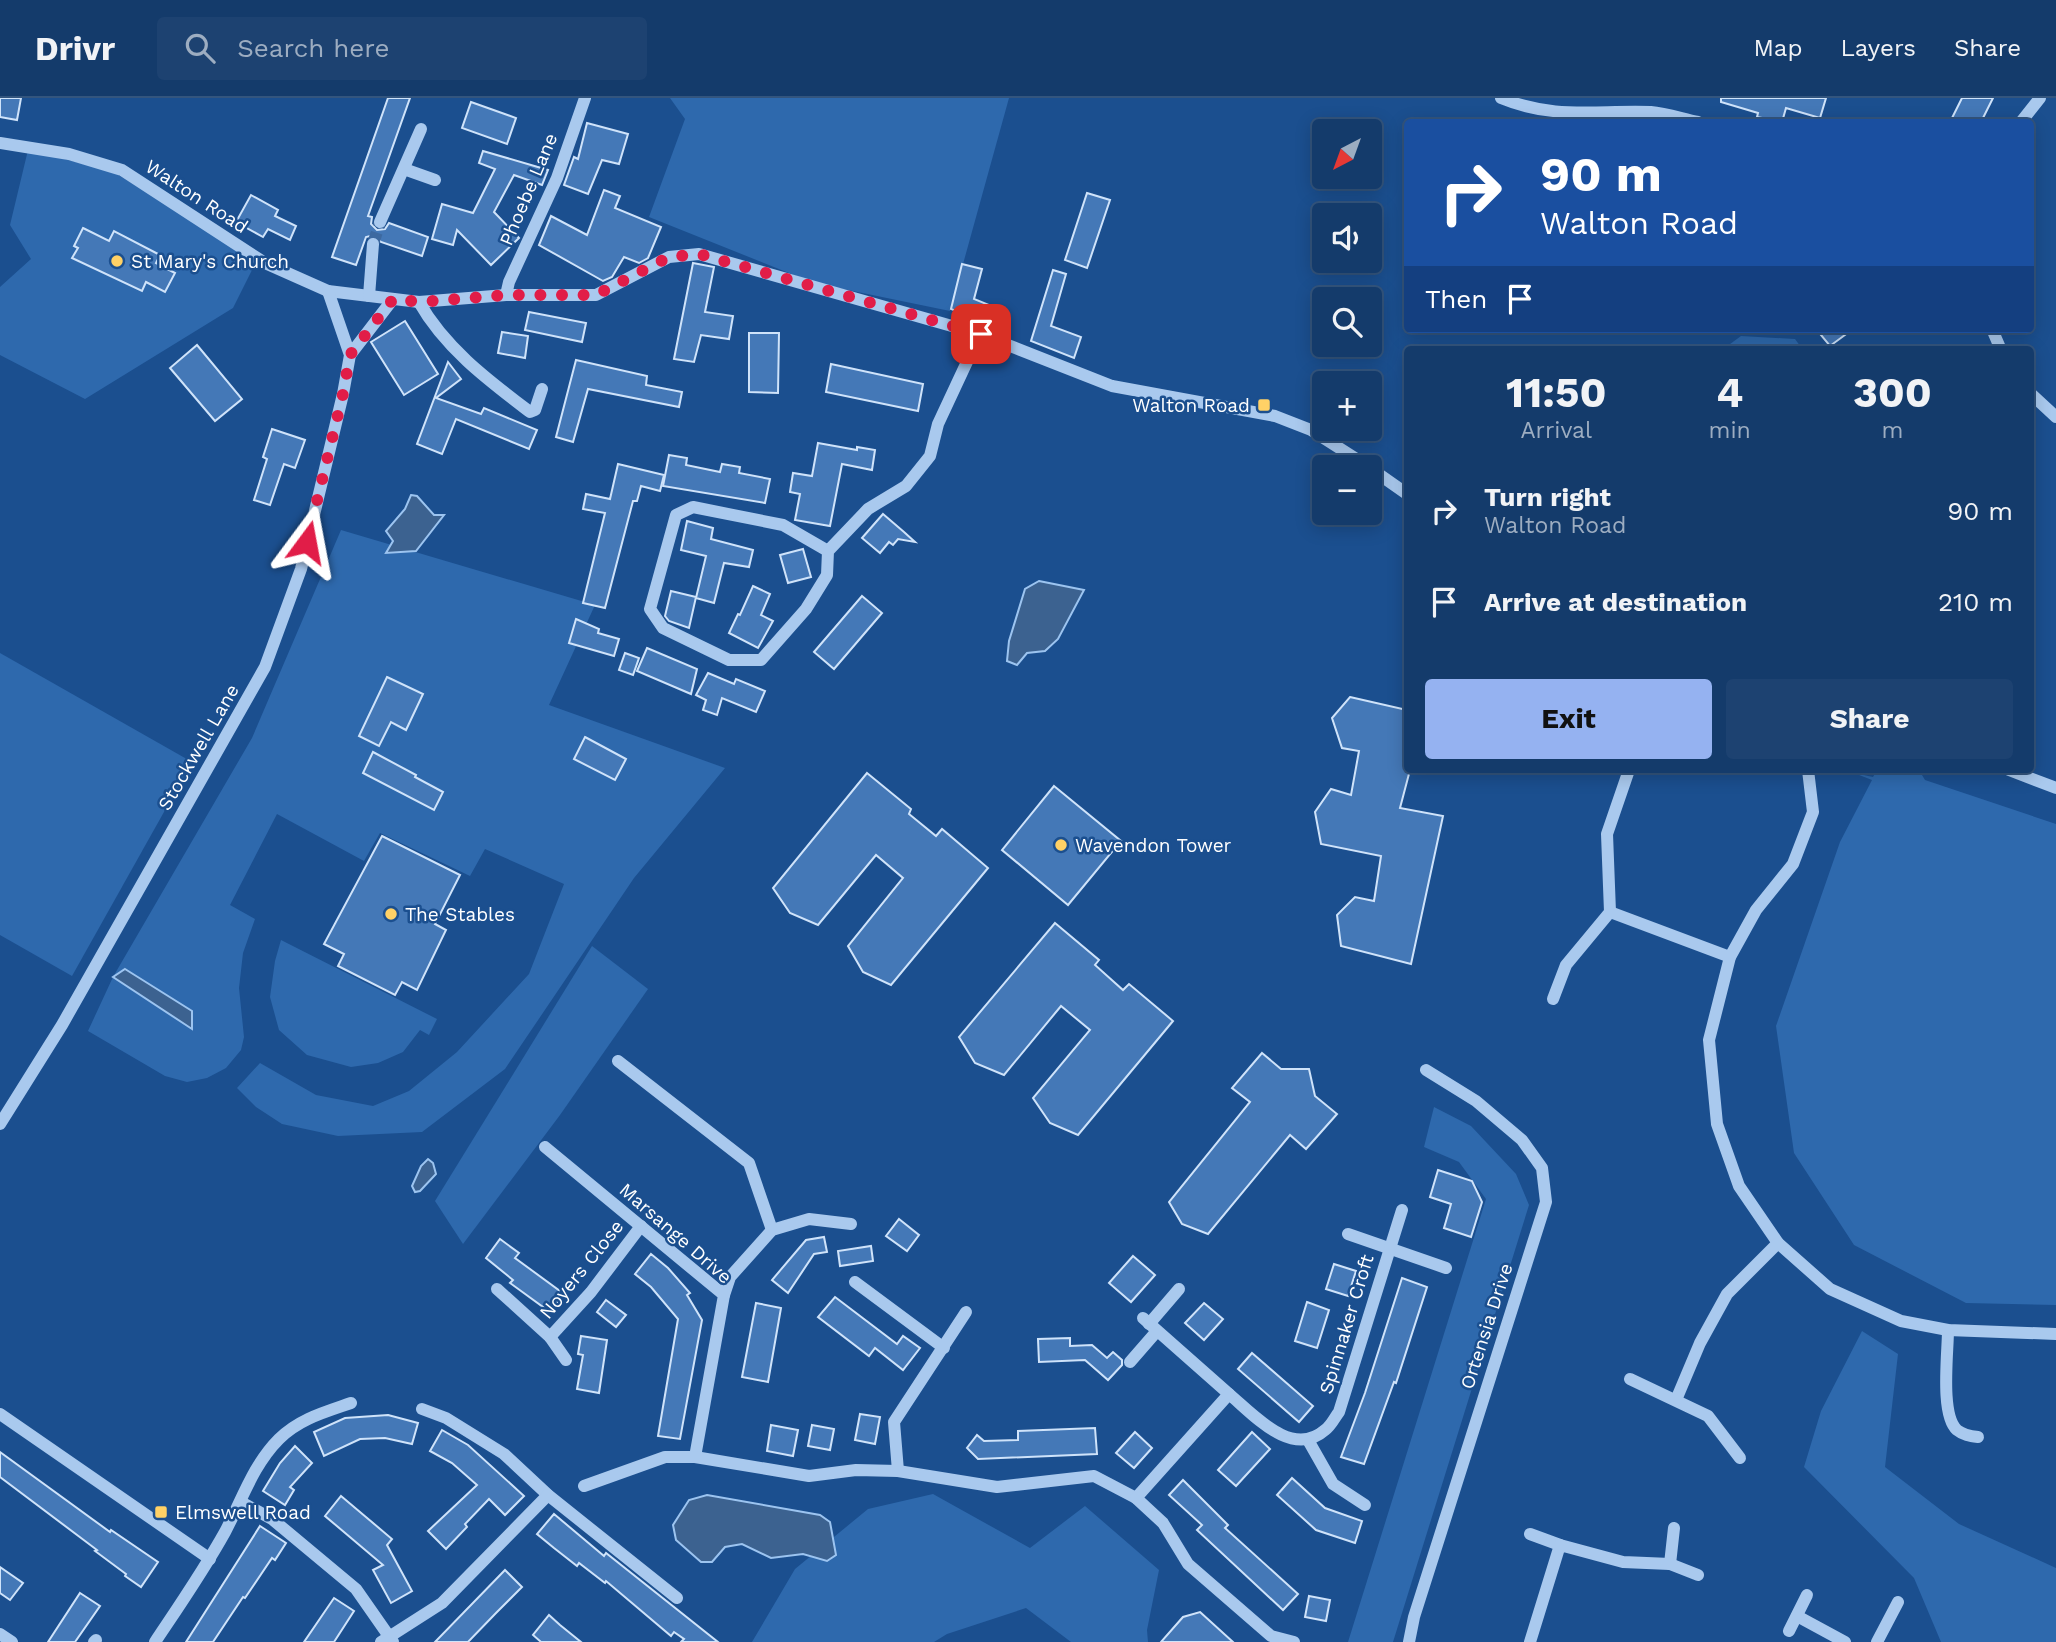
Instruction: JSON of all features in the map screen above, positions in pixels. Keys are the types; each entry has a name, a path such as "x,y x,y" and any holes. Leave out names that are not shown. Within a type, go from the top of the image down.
{"street":[{"name":"Phoebe Lane","path":"506,295 509,282 557,178 585,98"},
{"path":"1501,98 1518,105 1558,113 1671,119"},
{"path":"2023,119 2039,98"},
{"path":"380,222 421,129"},
{"name":"Walton Road","path":"0,143 69,154 122,170 265,263 328,291 419,302 506,295 596,295 669,257 699,254 981,334 1112,386 1275,415 1311,430 1349,455"},
{"path":"404,169 435,180"},
{"path":"369,296 373,244"},
{"name":"Stockwell Lane","path":"328,291 350,355"},
{"name":"Stockwell Lane","path":"0,1124 62,1025 265,667 301,569 350,355 393,299"},
{"path":"419,302 430,322 461,355 530,412 536,410 542,389"},
{"path":"828,551 783,525 693,507 676,515 650,609 663,628 729,660 761,660 806,609 827,575 828,551 868,509 906,486 930,456 938,424 981,334"},
{"path":"2034,399 2056,417"},
{"name":"Walton Road","path":"1382,477 1404,492"},
{"path":"1553,999 1566,965 1610,912 1606,834 1628,773"},
{"path":"1808,773 1813,813 1793,864 1756,910 1730,957 1709,1040 1717,1124 1739,1186 1779,1243 1830,1289 1901,1321 1948,1330 2056,1334"},
{"path":"2017,773 2056,788"},
{"path":"1610,912 1730,957"},
{"path":"618,1061 749,1163 772,1230"},
{"name":"Ortensia Drive","path":"1409,1642 1414,1618 1546,1202 1542,1168 1522,1140 1476,1101 1426,1070"},
{"name":"Marsange Drive","path":"545,1147 724,1295 695,1457"},
{"name":"Spinnaker Croft","path":"1308,1440 1326,1430 1339,1412 1402,1210"},
{"path":"724,1295 730,1277 772,1230 809,1219 851,1224"},
{"name":"Noyers Close","path":"551,1337 591,1292 641,1226"},
{"name":"Spinnaker Croft","path":"1348,1234 1446,1268"},
{"path":"1676,1399 1700,1343 1727,1294 1779,1243"},
{"path":"855,1282 944,1348"},
{"name":"Noyers Close","path":"497,1289 551,1337 566,1360"},
{"path":"1130,1362 1150,1324 1179,1289"},
{"path":"898,1471 894,1422 966,1312"},
{"path":"1150,1324 1275,1433 1290,1439 1308,1440 1333,1484 1364,1505"},
{"path":"1948,1330 1947,1410 1955,1428 1965,1435 1978,1437"},
{"path":"1630,1379 1708,1416 1740,1458"},
{"path":"1136,1498 1229,1394"},
{"path":"155,1642 210,1559 241,1502 254,1470 280,1438 309,1417 351,1403"},
{"path":"422,1409 446,1418 504,1454 548,1495 677,1598"},
{"path":"0,1414 210,1559"},
{"path":"584,1486 666,1457 695,1457 808,1476 856,1470 898,1471 997,1487 1094,1476 1136,1498 1163,1523 1188,1564 1271,1636 1294,1642"},
{"path":"241,1502 272,1519 356,1588 387,1640 442,1603 548,1495"},
{"path":"1670,1564 1674,1528"},
{"path":"1530,1534 1623,1562 1670,1564 1698,1575"},
{"path":"1530,1642 1560,1545"},
{"path":"1789,1631 1807,1595"},
{"path":"1877,1642 1898,1602"},
{"path":"1797,1616 1845,1642"},
{"path":"0,1634 12,1642"}],"shaded area":[{"path":"670,98 1009,98 950,311 814,283 649,217 685,119"},
{"name":"St Mary's Church","path":"28,150 112,171 257,260 233,308 85,399 0,355 0,287 31,259 10,225"},
{"path":"1741,336 1795,339 1800,346 1727,346"},
{"path":"411,495 417,496 434,515 444,515 416,551 386,553 393,541 386,531 405,509"},
{"path":"341,530 595,605 549,705 725,768 634,878 505,1069 422,1132 338,1136 282,1124 256,1107 237,1088 260,1063 316,1095 373,1106 409,1091 457,1052 529,974 564,884 485,849 470,876 380,833 364,861 277,814 230,905 255,919 243,953 239,988 244,1037 241,1050 226,1068 207,1078 187,1082 165,1076 88,1031 113,977 252,738"},
{"path":"1039,581 1084,590 1058,639 1045,651 1027,653 1017,665 1007,661 1009,641 1025,589"},
{"path":"0,653 192,762 72,976 0,935"},
{"path":"1854,773 1873,777 1875,773 1921,773 1925,780 2056,824 2056,1305 1966,1303 1854,1245 1794,1153 1776,1026 1840,842 1872,780"},
{"path":"281,940 437,1019 429,1035 420,1030 403,1052 378,1063 351,1067 307,1055 279,1030 270,997"},
{"path":"592,946 648,989 560,1115 463,1244 435,1201"},
{"path":"125,969 192,1011 192,1029 113,977"},
{"path":"1434,1107 1471,1126 1516,1174 1529,1205 1393,1642 1348,1642 1486,1199 1459,1162 1424,1147"},
{"path":"428,1159 433,1163 436,1174 420,1191 415,1192 412,1186 421,1166"},
{"path":"1862,1331 1898,1354 1885,1467 1959,1524 2056,1568 2056,1642 1941,1642 1914,1578 1804,1467 1821,1411"},
{"path":"933,1494 1030,1548 1085,1506 1159,1570 1147,1630 1148,1642 1071,1642 1026,1608 947,1634 934,1642 752,1642 795,1569 868,1509"},
{"path":"707,1495 820,1515 830,1522 836,1555 827,1561 803,1554 771,1558 742,1544 725,1547 712,1562 701,1562 676,1540 673,1525 689,1500"}],"building":[{"path":"0,98 21,98 17,120 0,117"},
{"path":"388,98 410,98 368,216 372,217 371,224 377,230 385,229 389,223 428,237 422,256 381,242 374,235 366,237 356,265 332,257"},
{"path":"1721,98 1826,98 1820,118 1786,108 1783,119 1767,119 1757,117 1758,113 1721,102"},
{"path":"1962,98 1993,98 1982,119 1952,119"},
{"path":"471,102 516,118 507,144 462,128"},
{"path":"587,123 628,134 619,164 602,160 588,194 564,185 574,157 578,159"},
{"path":"483,151 548,170 542,185 514,175 494,212 519,238 491,265 457,230 453,245 432,239 442,204 473,213 495,169 479,163"},
{"path":"604,190 620,196 615,208 661,227 648,258 639,263 624,257 612,277 603,281 539,245 551,216 587,235"},
{"path":"1087,193 1110,200 1087,268 1065,260"},
{"path":"251,195 278,210 275,216 296,226 290,240 268,229 263,237 236,222"},
{"name":"St Mary's Church","path":"83,228 109,241 114,231 160,255 156,263 175,273 165,292 146,282 142,291 72,258 78,248 74,246"},
{"path":"693,263 714,267 705,312 733,316 729,339 701,335 694,362 674,359"},
{"path":"962,264 982,269 974,299 1006,312 999,329 951,309"},
{"path":"1053,270 1066,274 1051,326 1081,337 1074,358 1031,341"},
{"path":"529,312 586,323 582,342 525,330"},
{"path":"405,321 438,374 404,395 371,342"},
{"path":"502,332 528,336 525,358 498,353"},
{"path":"749,333 779,333 778,393 749,392"},
{"path":"1819,333 1848,333 1830,346"},
{"path":"197,345 242,399 215,421 170,368"},
{"path":"576,360 647,376 646,385 682,392 679,407 588,389 573,442 556,437"},
{"path":"448,362 461,379 436,398 481,414 484,408 537,430 529,449 456,419 442,454 417,444"},
{"path":"831,364 923,384 918,411 826,392"},
{"path":"272,429 305,440 295,468 284,464 270,505 254,500 267,459 263,457"},
{"path":"818,443 857,450 857,447 875,450 872,470 842,464 830,526 795,520 800,494 790,492 793,473 812,476"},
{"path":"669,455 687,458 686,465 720,472 722,464 740,467 739,473 770,479 765,503 663,486"},
{"path":"618,464 664,475 660,491 641,486 637,501 633,501 605,608 583,603 605,513 583,509 586,494 610,499"},
{"path":"883,514 915,542 898,539 893,545 889,542 880,553 862,538"},
{"path":"687,521 713,528 711,539 753,550 749,567 724,563 714,603 696,598 706,556 681,550"},
{"path":"803,549 811,577 788,583 780,555"},
{"path":"753,586 770,594 761,615 773,621 758,648 729,633"},
{"path":"671,591 696,597 689,628 669,621 665,616"},
{"path":"862,596 882,613 834,669 814,652"},
{"path":"576,619 599,629 598,633 619,639 614,656 569,643"},
{"path":"647,648 697,669 691,694 637,671"},
{"path":"625,653 639,658 633,675 619,670"},
{"path":"708,673 734,684 736,679 765,691 756,712 722,698 717,715 703,710 706,700 696,695"},
{"path":"387,677 423,694 406,730 391,722 379,746 359,736"},
{"path":"1350,697 1404,709 1404,773 1409,773 1400,808 1443,816 1411,964 1341,946 1337,915 1355,897 1374,901 1381,856 1321,844 1315,812 1331,789 1351,795 1359,751 1342,748 1332,718"},
{"path":"585,737 626,759 615,780 574,759"},
{"path":"373,752 443,792 434,810 363,773"},
{"path":"867,773 911,809 909,814 936,836 942,829 988,868 891,985 863,972 848,946 903,878 876,855 818,925 790,913 773,888"},
{"name":"Wavendon Tower","path":"1054,786 1121,841 1068,905 1002,850"},
{"name":"The Stables","path":"382,836 460,875 435,924 446,930 417,990 402,982 395,995 338,966 344,954 324,944"},
{"path":"1055,923 1099,960 1095,965 1123,990 1129,984 1173,1021 1078,1135 1050,1123 1033,1098 1090,1030 1061,1006 1004,1075 975,1063 959,1037"},
{"path":"1262,1053 1281,1069 1309,1069 1315,1096 1337,1114 1306,1149 1290,1135 1208,1234 1182,1224 1169,1202 1250,1102 1232,1088"},
{"path":"1438,1170 1472,1181 1482,1202 1471,1237 1444,1228 1451,1204 1430,1197"},
{"path":"899,1219 919,1235 907,1251 886,1236"},
{"path":"824,1237 827,1252 814,1254 788,1293 772,1280 806,1240"},
{"path":"500,1239 519,1253 515,1258 564,1294 550,1312 510,1283 513,1280 486,1258"},
{"path":"871,1246 873,1261 840,1266 838,1251"},
{"path":"651,1254 668,1268 690,1293 687,1295 702,1320 680,1439 658,1436 678,1319 651,1287 635,1274"},
{"path":"1133,1256 1155,1275 1131,1302 1109,1283"},
{"path":"1334,1264 1356,1271 1348,1296 1326,1289"},
{"path":"1402,1278 1427,1287 1396,1383 1394,1382 1364,1464 1341,1457"},
{"path":"835,1297 897,1344 903,1336 920,1348 903,1370 875,1348 869,1356 818,1317"},
{"path":"606,1300 626,1315 616,1327 597,1312"},
{"path":"1307,1302 1329,1310 1317,1348 1295,1341"},
{"path":"756,1303 781,1308 768,1382 742,1377"},
{"path":"1204,1303 1223,1319 1204,1340 1185,1323"},
{"path":"581,1336 607,1340 599,1393 577,1389 583,1355 578,1354"},
{"path":"1070,1338 1070,1346 1092,1345 1107,1358 1113,1352 1122,1360 1122,1365 1108,1380 1085,1360 1039,1362 1038,1339"},
{"path":"1252,1353 1313,1406 1299,1422 1238,1369"},
{"path":"860,1414 880,1417 875,1444 855,1440"},
{"path":"388,1415 418,1423 412,1444 385,1438 360,1439 324,1456 314,1432 345,1418"},
{"path":"771,1425 798,1430 793,1456 767,1451"},
{"path":"812,1425 834,1429 830,1450 808,1446"},
{"path":"1095,1428 1097,1454 978,1459 967,1448 977,1435 984,1441 1018,1440 1018,1431"},
{"path":"442,1430 468,1445 524,1496 505,1515 489,1499 446,1549 428,1531 477,1485 452,1463 430,1451"},
{"path":"1135,1432 1152,1448 1134,1468 1116,1453"},
{"path":"1252,1432 1270,1449 1236,1486 1218,1470"},
{"path":"295,1446 312,1463 290,1487 294,1490 285,1505 263,1491 280,1463"},
{"path":"0,1452 110,1532 111,1530 158,1562 141,1587 95,1551 97,1550 0,1477"},
{"path":"1292,1478 1325,1508 1362,1521 1355,1543 1316,1530 1277,1495"},
{"path":"1183,1480 1228,1525 1225,1528 1298,1594 1283,1610 1197,1530 1202,1525 1169,1495"},
{"path":"341,1496 392,1539 387,1545 412,1591 391,1603 373,1570 383,1565 325,1516"},
{"path":"554,1514 604,1556 606,1553 718,1642 681,1642 684,1639 674,1632 671,1636 606,1581 605,1583 579,1563 577,1566 537,1534"},
{"path":"260,1526 286,1543 275,1560 272,1558 245,1598 243,1597 213,1642 186,1642"},
{"path":"0,1567 23,1583 10,1600 0,1593"},
{"path":"505,1570 522,1587 468,1642 435,1642"},
{"path":"80,1593 100,1606 75,1642 48,1642"},
{"path":"1309,1596 1330,1600 1326,1621 1305,1617"},
{"path":"334,1598 354,1611 334,1642 304,1642"},
{"path":"1200,1612 1233,1642 1161,1642 1183,1617"},
{"path":"549,1615 581,1642 541,1642 533,1635"}],"tunnel":[{"path":"373,244 380,222"}],"place":[{"name":"St Mary's Church","path":"117,261"},
{"name":"Walton Road","path":"1264,405"},
{"name":"Wavendon Tower","path":"1061,845"},
{"name":"The Stables","path":"391,914"},
{"name":"Elmswell Road","path":"161,1512"}],"route":[{"path":"307,542 350,355 393,299 419,302 506,295 596,295 669,257 699,254 806,282 981,334"}]}
